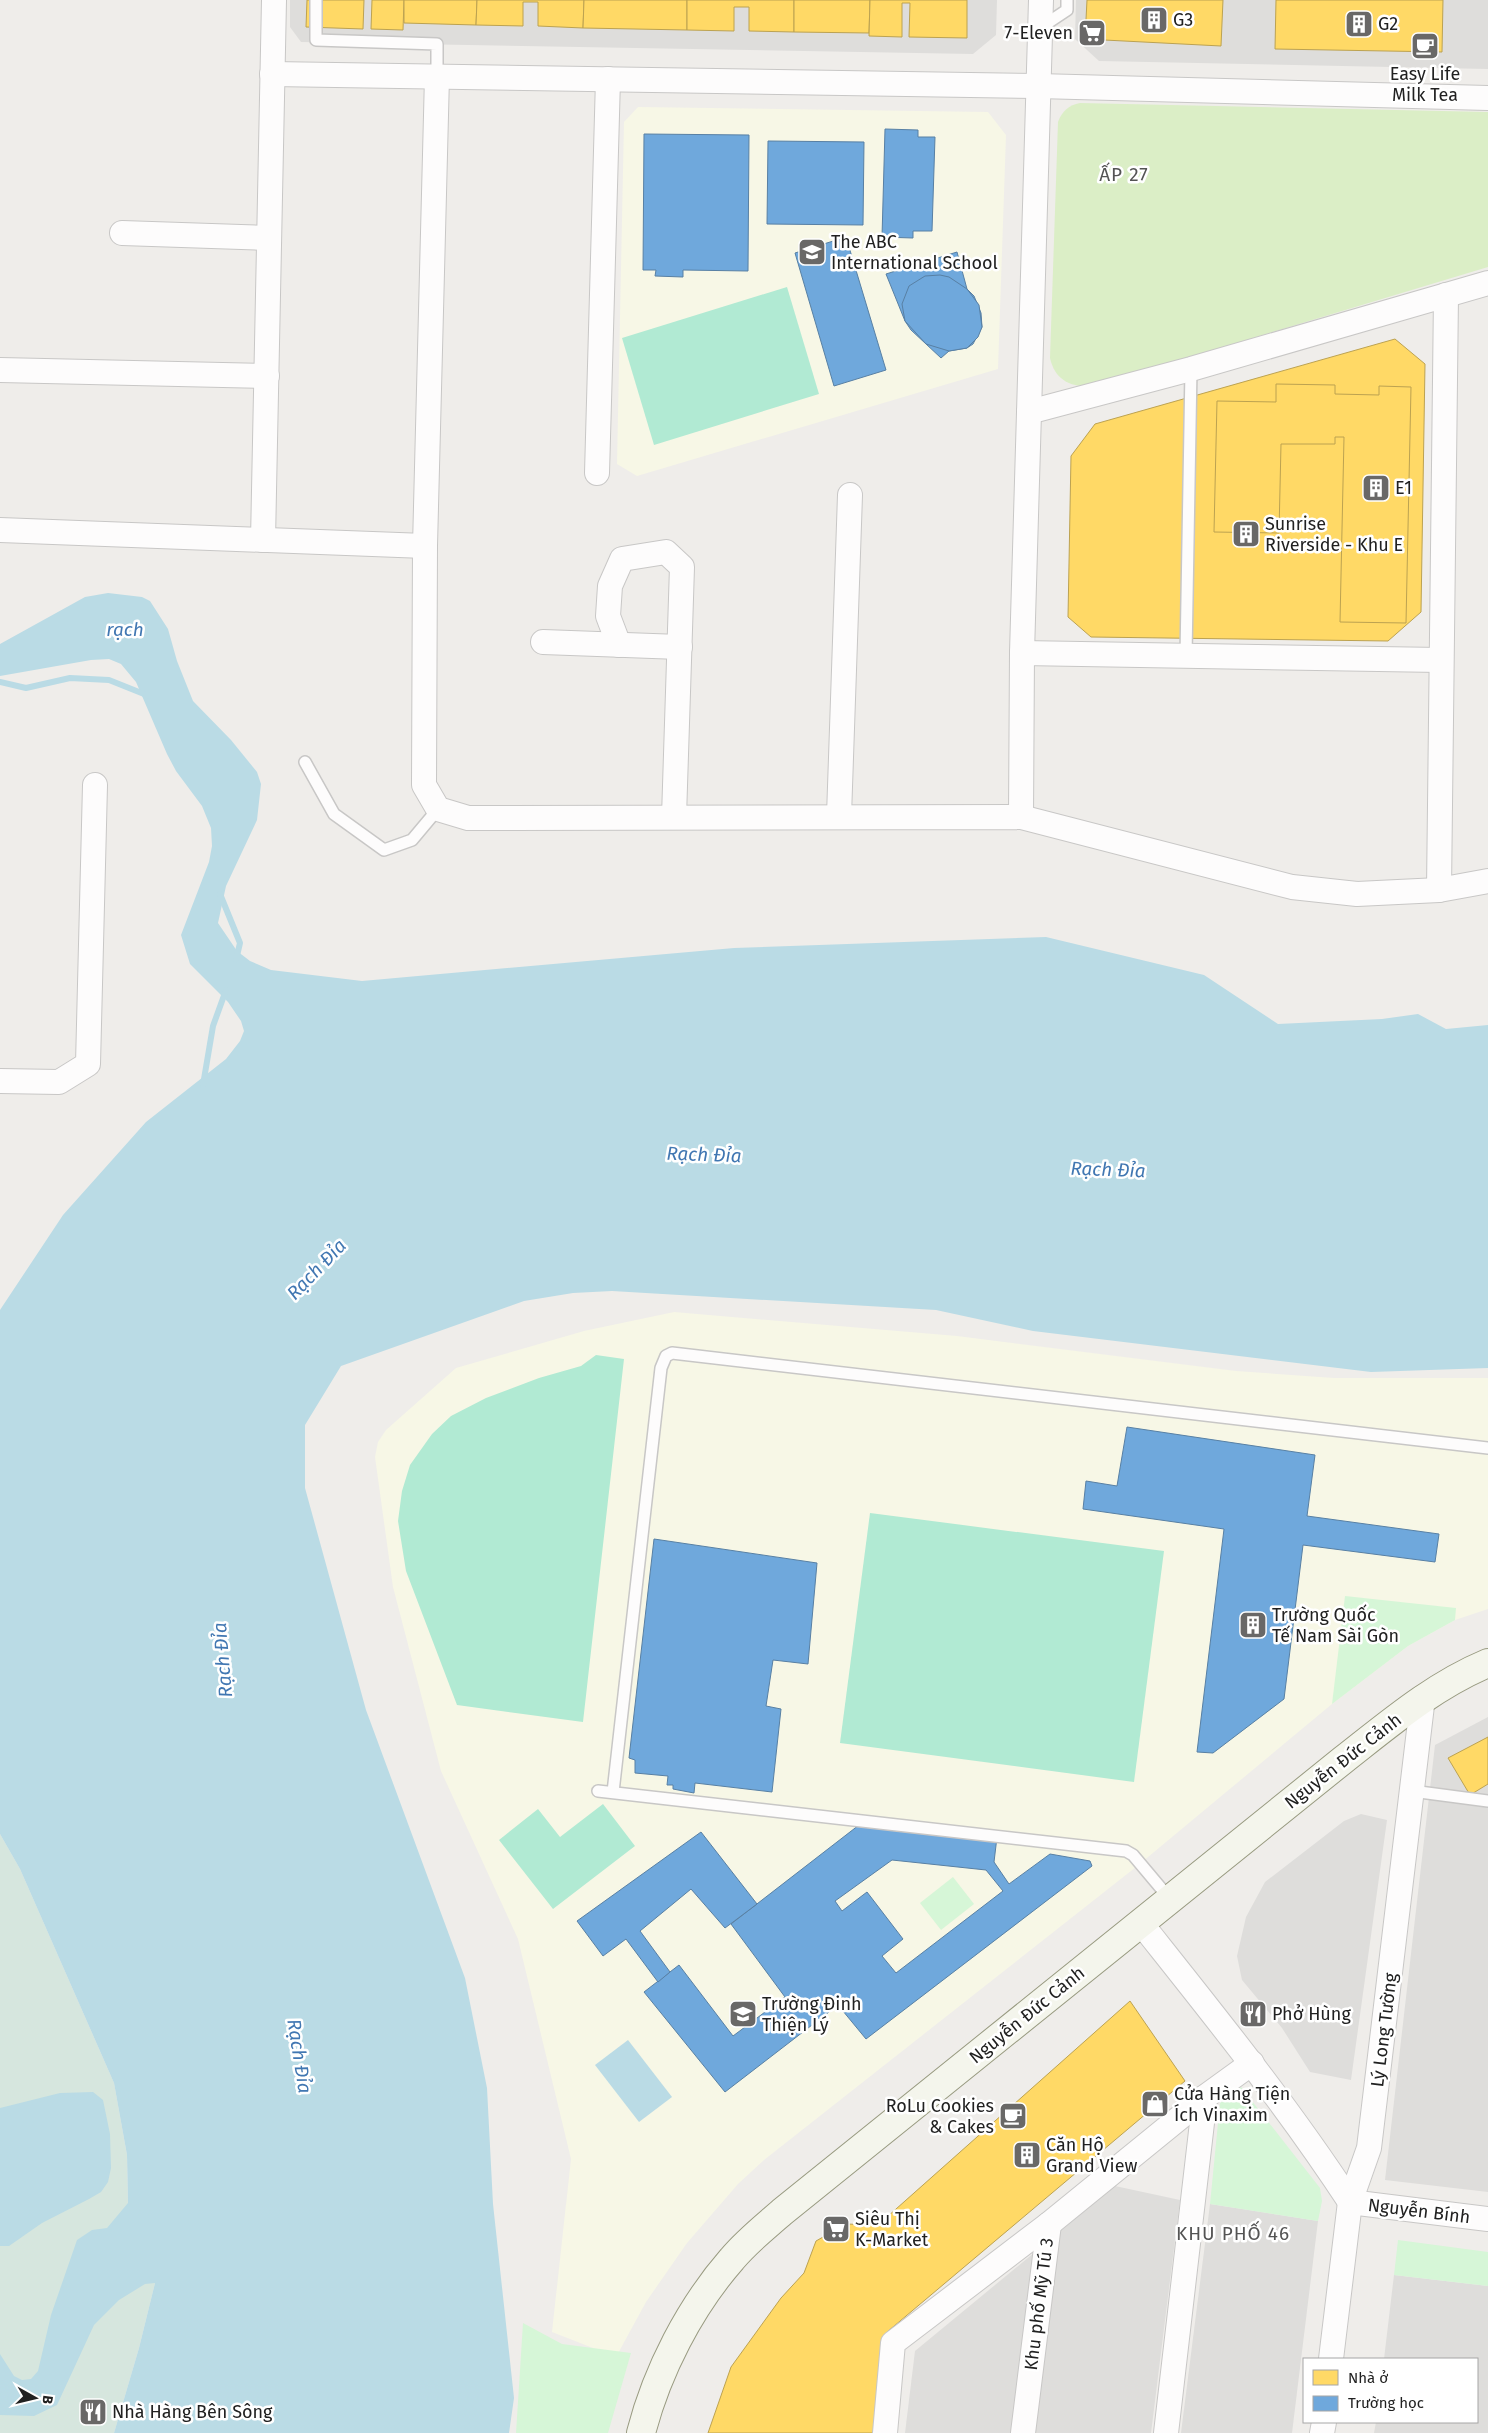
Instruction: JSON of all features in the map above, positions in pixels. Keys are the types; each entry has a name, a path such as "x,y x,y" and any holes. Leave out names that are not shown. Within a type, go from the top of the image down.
{"main road":[{"name":"Nguyễn Đức Cảnh","path":"641,2433 663,2371 696,2309 732,2259 754,2237 1140,1922 1424,1698 1465,1673 1488,1663"}],"street":[{"path":"263,540 274,0"},
{"path":"1021,817 1022,653 1041,0"},
{"path":"272,74 1038,86 1488,98"},
{"path":"437,76 425,546 424,785 438,809 468,818 1021,817 1292,887 1357,894 1439,890 1488,881"},
{"path":"597,473 608,79"},
{"path":"122,234 269,238"},
{"path":"1029,412 1192,368 1488,282"},
{"path":"1439,890 1440,660 1446,295"},
{"path":"0,370 267,376"},
{"path":"839,816 850,495"},
{"path":"0,530 425,546"},
{"path":"619,645 608,616 610,586 622,559 666,552 682,566 674,817"},
{"path":"543,642 680,647"},
{"path":"1022,653 1440,660"},
{"path":"0,1081 59,1082 88,1064 95,785"},
{"name":"Lý Long Tường","path":"1331,2358 1350,2202 1370,2148 1424,1698"},
{"path":"1140,1922 1252,2063 1350,2202"},
{"name":"Khu phố Mỹ Tú 3","path":"1023,2433 1049,2224 1205,2097 1252,2063"},
{"path":"1166,2433 1205,2097"},
{"name":"Nguyễn Bính","path":"1350,2202 1488,2219"},
{"path":"886,2433 893,2343 1049,2224"}],"lane":[{"path":"316,0 316,40 437,44 437,76"},
{"path":"1040,28 1067,10 1067,0"},
{"path":"1186,656 1192,368"},
{"path":"305,762 334,814 384,850 412,840 438,809"},
{"path":"613,1792 661,1368 663,1361 672,1353 1488,1448"},
{"path":"598,1791 1126,1851 1133,1855 1170,1899"},
{"path":"1412,1791 1488,1801"}],"shaded area":[{"path":"290,0 997,0 996,35 973,54 301,42 290,27"},
{"path":"1076,0 1488,0 1488,69 1099,61 1075,39"},
{"name":"The ABC International School","path":"638,107 988,112 1006,135 998,369 637,476 617,464 624,122"},
{"path":"674,1312 957,1336 1236,1371 1334,1378 1488,1378 1488,1609 1455,1620 1408,1646 1332,1704 1136,1867 764,2160 738,2184 687,2243 646,2302 616,2357 552,2332 571,2159 518,1939 441,1771 393,1587 375,1457 378,1442 386,1430 456,1368 584,1331"},
{"path":"1488,1717 1488,2192 1385,2180 1435,1745"},
{"path":"1361,1814 1387,1820 1351,2080 1310,2072 1282,2028 1242,1980 1237,1956 1246,1917 1265,1882 1344,1821"},
{"path":"0,1834 20,1869 114,2083 127,2155 128,2204 155,2283 139,2348 114,2433 0,2433"},
{"path":"1115,2186 1180,2200 1151,2433 905,2433 915,2351"},
{"path":"1210,2204 1318,2221 1292,2433 1181,2433"},
{"path":"1394,2275 1488,2286 1488,2433 1374,2433 1376,2423 1478,2423 1478,2358 1384,2358"}],"green space":[{"path":"1080,103 1488,112 1488,267 1094,386 1072,384 1060,377 1052,366 1050,358 1058,122 1066,109"},
{"path":"787,287 819,394 654,445 622,338"},
{"path":"596,1355 624,1359 583,1722 457,1705 406,1571 398,1521 402,1491 410,1465 432,1434 451,1416 486,1398 539,1378 581,1366"},
{"path":"870,1513 1164,1551 1134,1782 840,1743"},
{"path":"1345,1596 1456,1608 1455,1620 1408,1646 1332,1704"},
{"path":"603,1804 635,1846 553,1909 499,1840 538,1809 560,1837"},
{"path":"953,1877 974,1904 941,1930 920,1903"},
{"path":"1241,2087 1320,2188 1322,2201 1318,2221 1210,2204 1220,2103"},
{"path":"1398,2240 1488,2252 1488,2286 1394,2275"},
{"path":"523,2323 562,2344 631,2353 608,2433 516,2433"}],"water":[{"path":"108,593 142,597 150,601 168,629 177,661 193,701 231,740 257,772 261,784 257,820 226,886 218,923 237,951 250,961 271,970 362,981 734,948 1046,937 1204,975 1278,1024 1382,1019 1418,1014 1446,1029 1488,1025 1488,1368 1371,1372 1033,1331 936,1310 612,1291 573,1293 524,1301 341,1366 305,1425 305,1488 366,1710 465,1978 487,2088 493,2204 514,2398 509,2433 114,2433 139,2348 155,2283 145,2284 119,2300 94,2325 57,2405 34,2416 0,2415 0,2354 14,2376 22,2380 31,2379 38,2371 51,2315 77,2240 92,2230 107,2228 128,2203 127,2155 114,2083 20,1869 0,1834 0,1310 63,1215 146,1122 226,1059 240,1041 244,1031 241,1021 228,1002 190,964 181,935 209,862 212,846 211,828 202,806 176,771 167,754 136,682 121,664 109,659 91,660 0,676 0,644 85,597"},
{"path":"628,2040 672,2097 639,2122 595,2065"},
{"path":"93,2092 103,2100 110,2134 111,2168 108,2182 101,2192 42,2223 9,2246 0,2246 0,2108 60,2093"}],"building: Nhà ở":[{"path":"307,0 364,0 363,29 306,27"},
{"path":"372,0 404,0 403,30 371,29"},
{"path":"404,0 477,0 476,25 404,23"},
{"path":"477,0 584,0 583,28 538,26 538,2 523,2 523,26 476,25"},
{"path":"584,0 687,0 687,30 583,28"},
{"path":"687,0 794,0 794,32 749,31 749,7 734,7 734,31 687,30"},
{"path":"794,0 870,0 869,33 794,32"},
{"path":"870,0 967,0 967,38 909,37 910,3 902,3 902,37 869,36"},
{"name":"G3","path":"1087,0 1223,0 1221,46 1085,39"},
{"name":"G2","path":"1276,0 1443,0 1442,52 1275,49"},
{"name":"Sunrise Riverside - Khu E","path":"1395,339 1425,364 1421,612 1388,641 1091,637 1068,617 1071,456 1095,424"},
{"name":"E1","path":"1276,384 1335,385 1335,394 1379,395 1379,386 1411,387 1406,623 1340,622 1344,437 1335,437 1335,444 1281,444 1279,533 1214,532 1217,401 1276,402"},
{"path":"1488,1737 1488,1784 1470,1795 1448,1758"},
{"name":"Căn Hộ Grand View","path":"1130,2001 1185,2081 887,2332 875,2433 708,2433 731,2367 781,2298 804,2273 816,2241 846,2224 878,2225"}],"building: Trường học":[{"path":"885,129 918,130 918,137 935,137 932,231 913,231 913,238 882,237"},
{"path":"644,134 749,135 748,271 683,270 683,277 655,276 656,270 643,270"},
{"path":"768,141 864,142 863,225 767,224"},
{"path":"846,237 886,370 834,386 795,253"},
{"path":"957,252 967,289 974,296 981,313 982,327 973,344 967,348 949,351 941,358 911,330 905,321 886,274"},
{"path":"940,275 949,277 967,289 979,305 982,327 978,337 967,348 949,351 926,344 905,321 902,304 909,286 925,276"},
{"name":"Trường Quốc Tế Nam Sài Gòn","path":"1127,1427 1315,1455 1307,1516 1439,1534 1435,1562 1303,1545 1284,1699 1213,1753 1197,1752 1224,1529 1083,1509 1086,1481 1117,1486"},
{"path":"654,1539 817,1563 808,1664 773,1660 766,1706 781,1709 772,1792 695,1783 694,1793 673,1789 673,1785 667,1785 668,1776 635,1773 635,1760 629,1758"},
{"path":"859,1825 997,1837 994,1862 1009,1884 1050,1854 1090,1861 1092,1866 866,2039 838,2005 725,2092 644,1992 679,1965 733,2036 785,1997 731,1924","holes":["892,1860 986,1870 1003,1891 896,1973 882,1956 903,1939 867,1892 842,1911 835,1901"]},
{"path":"701,1832 757,1904 725,1928 691,1889 640,1931 670,1972 658,1982 626,1939 603,1956 577,1921"}],"waterway":[{"path":"0,682 26,688 70,678 109,680 149,696"},
{"path":"220,894 240,943 236,960"},
{"path":"203,1085 213,1026 226,990"}],"place":[{"name":"G3","path":"1154,20"},
{"name":"G2","path":"1359,24"},
{"name":"7-Eleven","path":"1092,33"},
{"name":"Easy Life Milk Tea","path":"1425,46"},
{"name":"The ABC International School","path":"812,252"},
{"name":"E1","path":"1376,488"},
{"name":"Sunrise Riverside - Khu E","path":"1246,534"},
{"name":"Trường Quốc Tế Nam Sài Gòn","path":"1253,1625"},
{"name":"Trường Đinh Thiện Lý","path":"743,2014"},
{"name":"Phở Hùng","path":"1253,2014"},
{"name":"Cửa Hàng Tiện Ích Vinaxim","path":"1155,2104"},
{"name":"RoLu Cookies & Cakes","path":"1013,2116"},
{"name":"Căn Hộ Grand View","path":"1027,2155"},
{"name":"Siêu Thị K-Market","path":"836,2229"},
{"name":"Nhà Hàng Bên Sông","path":"93,2412"}],"district":[{"name":"ẤP 27","path":"1124,174"},
{"name":"KHU PHỐ 46","path":"1233,2233"}],"water label":[{"name":"rạch","path":"125,629"},
{"name":"Rạch Đỉa","path":"704,1154"},
{"name":"Rạch Đỉa","path":"1108,1169"},
{"name":"Rạch Đỉa","path":"316,1269"},
{"name":"Rạch Đỉa","path":"222,1660"},
{"name":"Rạch Đỉa","path":"300,2056"}]}
